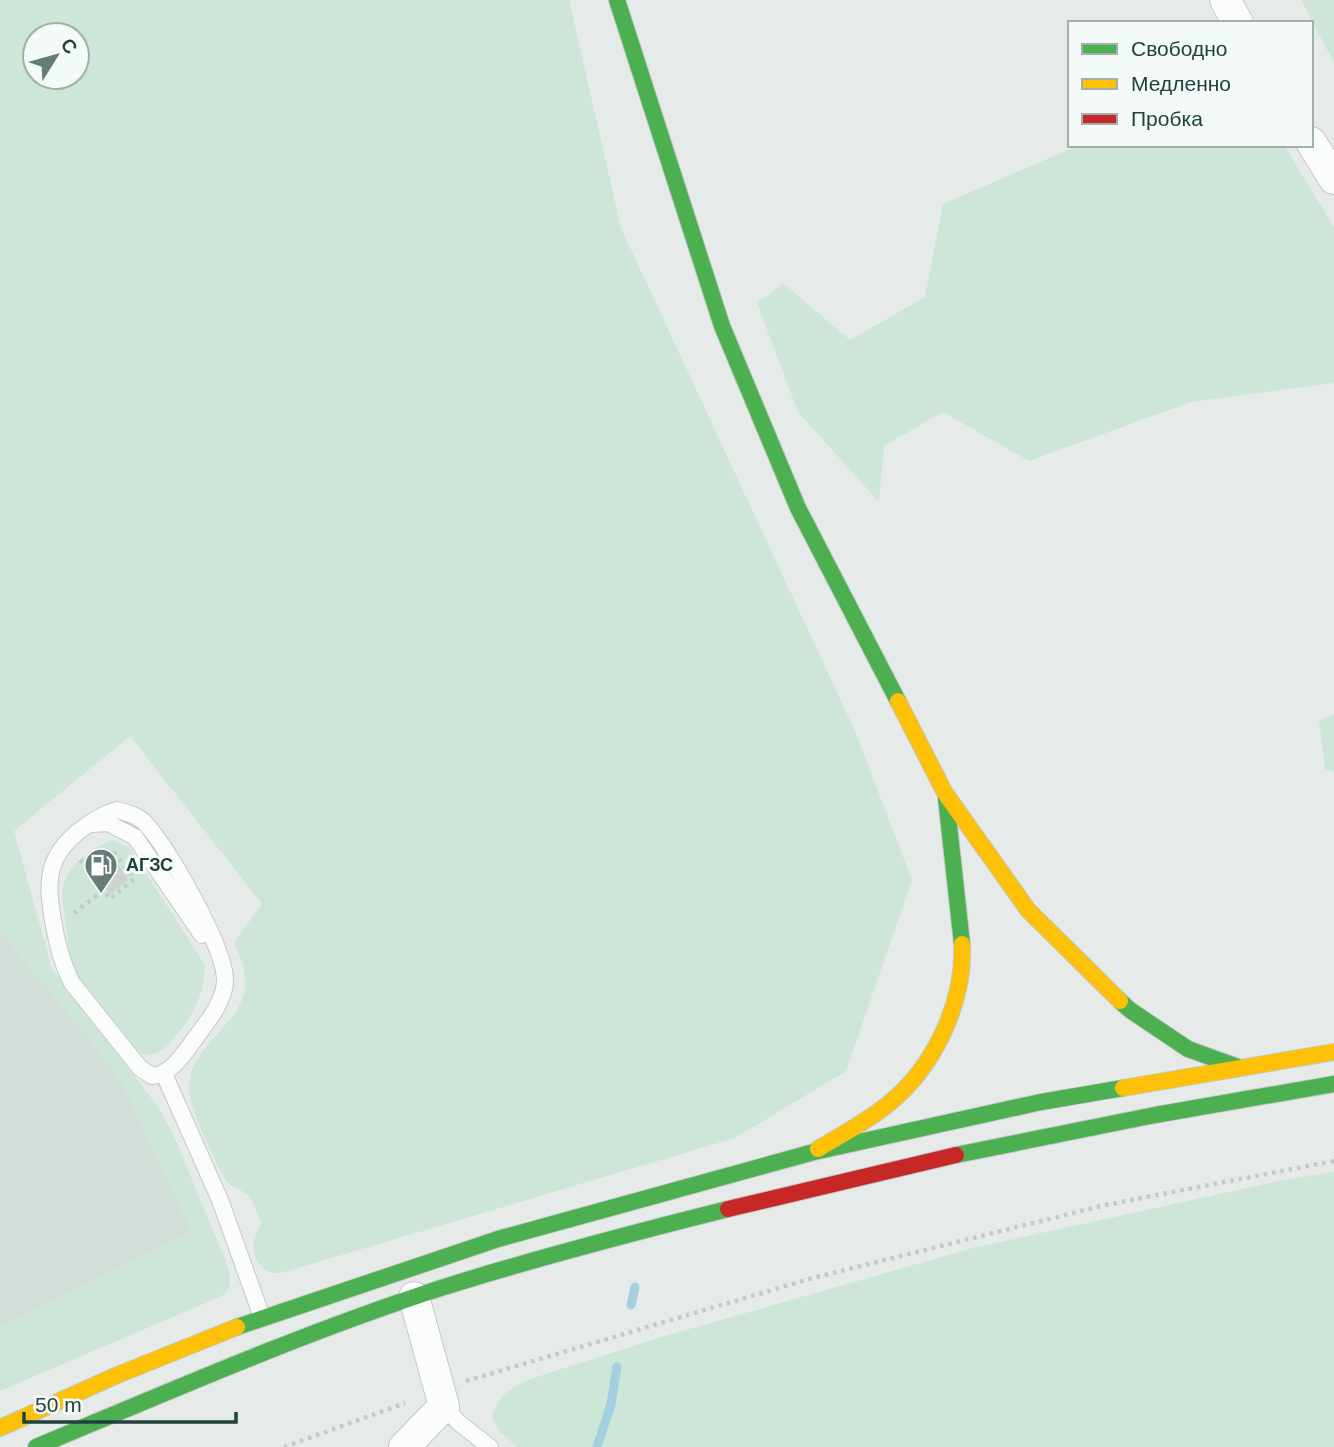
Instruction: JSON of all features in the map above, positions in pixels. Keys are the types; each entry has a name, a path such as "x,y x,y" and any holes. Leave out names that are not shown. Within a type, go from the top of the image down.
{"main road":[{"path":"617,0 722,326 798,508 945,793 1028,910 1130,1010 1188,1049 1238,1067"},
{"path":"814,1152 887,1105 916,1077 934,1050 955,1006 962,948 945,793"},
{"path":"0,1428 115,1376 262,1317 499,1239 814,1152 1041,1102 1334,1052"},
{"path":"36,1447 206,1376 414,1297 687,1219 882,1170 1147,1114 1334,1084"}],"street":[{"path":"1224,0 1237,21"},
{"path":"1313,145 1334,179"},
{"path":"404,1447 442,1397 414,1297"}],"lane":[{"path":"117,810 130,813 144,821 171,858 200,911 223,966 225,981 222,994 212,1013 184,1053 164,1074 152,1076 139,1068 72,983 63,968 54,928 50,904 50,874 56,856 66,841 100,815 117,810"},
{"path":"164,1074 220,1200 262,1317"},
{"path":"442,1397 458,1422 490,1447"}],"path":[{"path":"80,860 110,898 134,879 114,852 89,871"},
{"path":"54,928 104,890"},
{"path":"284,1447 836,1273 1105,1205 1334,1161"}],"shaded area":[{"path":"0,922 110,1056 192,1232 0,1328"}],"green space":[{"path":"0,0 569,0 621,228 855,731 912,880 846,1071 735,1138 281,1273 271,1273 259,1263 254,1251 255,1238 261,1224 254,1205 248,1195 231,1185 222,1173 198,1122 189,1090 191,1074 197,1060 229,1021 244,994 244,969 234,942 262,904 130,736 14,831 52,969 159,1108 173,1134 227,1264 230,1282 228,1290 220,1297 0,1391 0,1328 192,1232 124,1087 96,1048 0,931"},
{"path":"1301,0 1334,0 1334,63 1313,21"},
{"path":"1074,147 1285,147 1334,227 1334,383 1191,402 1029,461 943,412 884,446 879,502 798,412 757,303 783,283 850,340 925,297 943,204"},
{"path":"1334,714 1334,772 1325,769 1319,721"},
{"path":"114,840 130,848 205,965 201,993 190,1017 168,1045 155,1054 139,1052 127,1042 82,983 70,955 62,900 64,883 73,866 82,858"},
{"path":"1334,1172 1334,1447 517,1447 500,1432 492,1417 501,1398 523,1382 658,1338 973,1248 1279,1181"}],"building":[{"path":"113,857 129,879 110,894 93,872"}],"waterway":[{"path":"631,1305 635,1287"},
{"path":"597,1447 611,1404 617,1367"}],"traffic: fast":[{"path":"617,0 722,326 798,508 898,701"},
{"path":"946,798 962,944"},
{"path":"1120,1001 1188,1049 1238,1067"},
{"path":"956,1155 1155,1115 1334,1084"},
{"path":"237,1327 498,1239 814,1152 1041,1102 1123,1088"},
{"path":"36,1447 237,1363 389,1305 548,1256 728,1209"}],"traffic: slow":[{"path":"898,701 945,793 1028,910 1120,1001"},
{"path":"818,1149 879,1111 919,1073 932,1054 952,1011 962,966 962,944"},
{"path":"1123,1088 1334,1052"},
{"path":"0,1428 115,1376 237,1327"}],"traffic: jam":[{"path":"728,1209 956,1155"}],"place":[{"name":"АГЗС","path":"101,895"}]}
